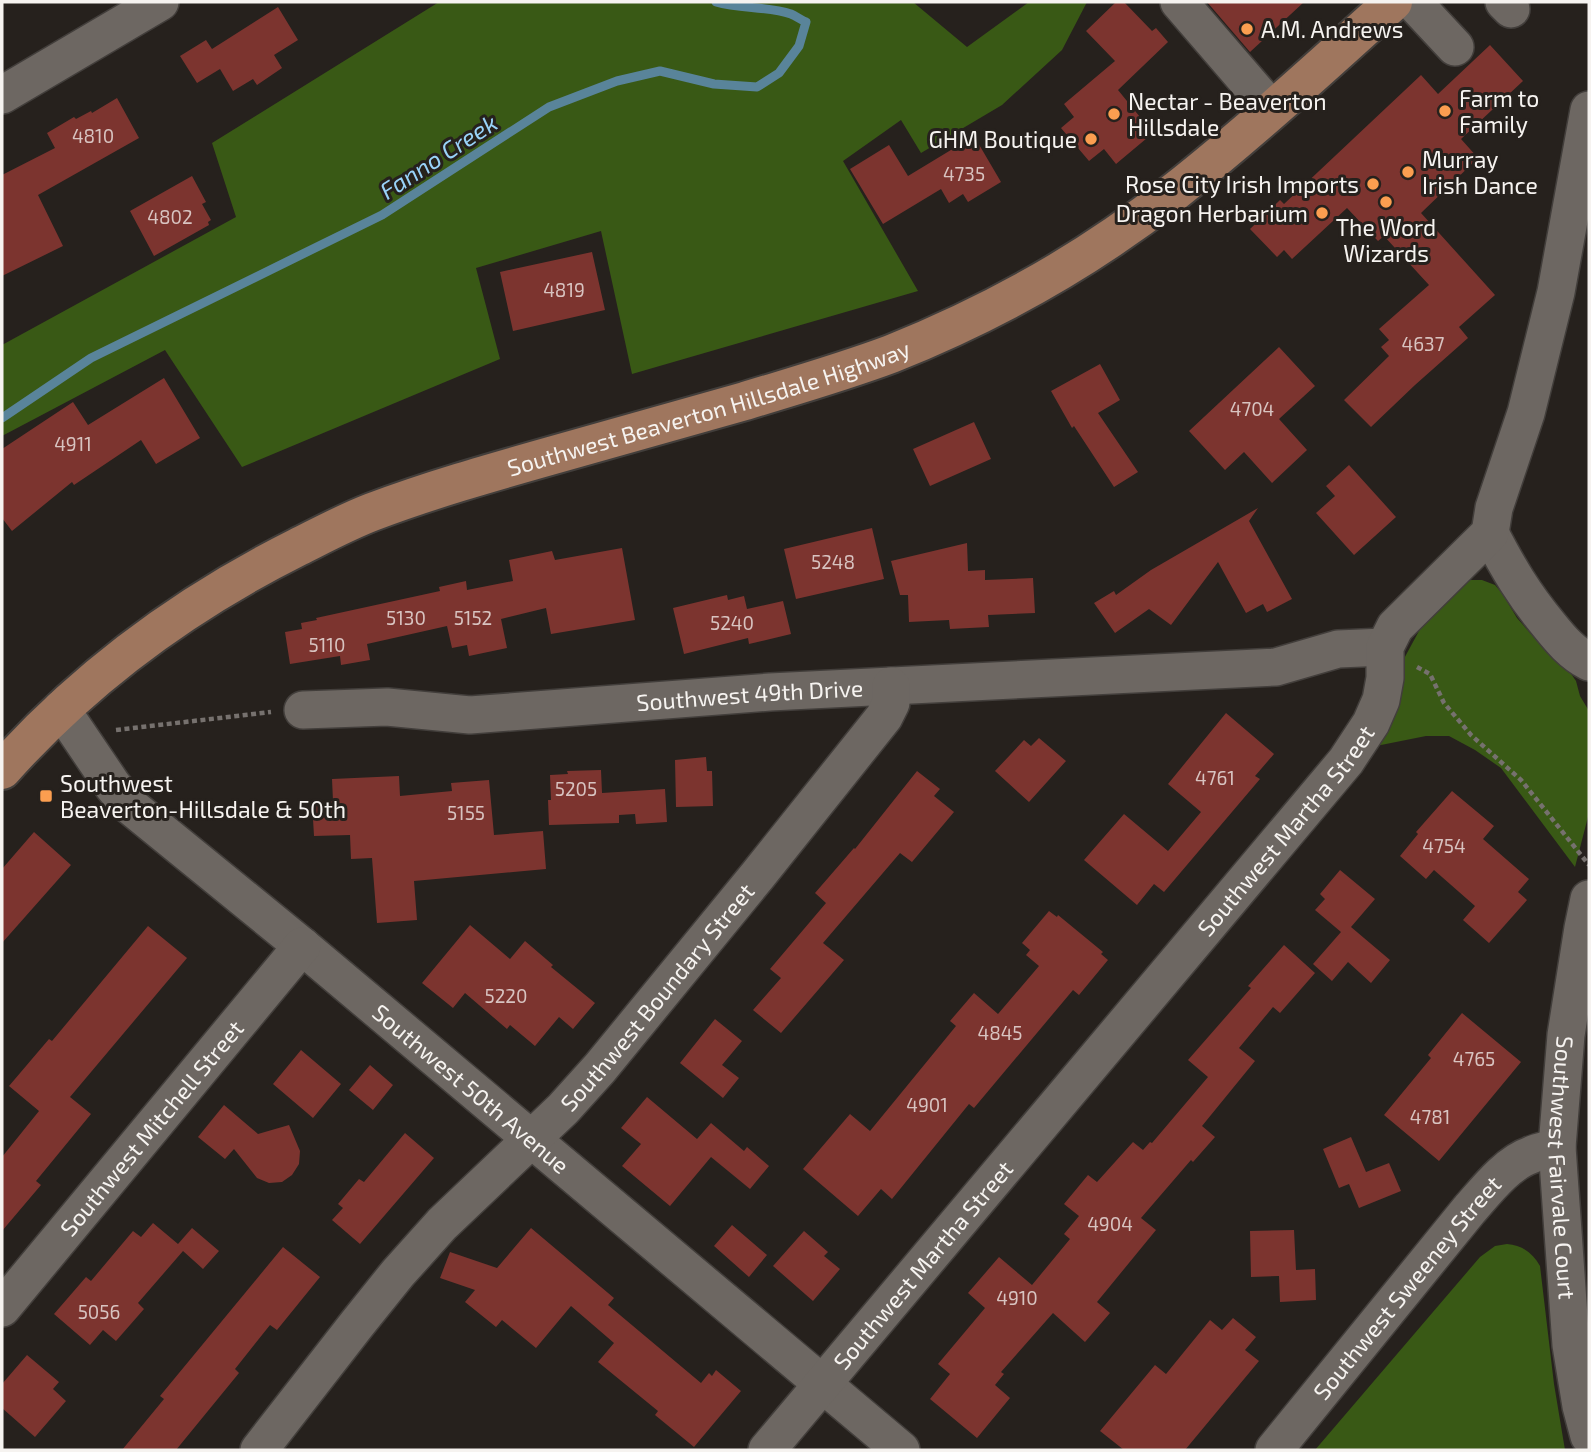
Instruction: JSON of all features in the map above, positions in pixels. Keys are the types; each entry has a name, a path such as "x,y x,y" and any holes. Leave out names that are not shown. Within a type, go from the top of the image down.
{"main road":[{"name":"Southwest Beaverton Hillsdale Highway","path":"2,770 61,709 124,654 178,616 268,562 369,513 487,474 827,377 893,353 971,319 1046,279 1171,194 1272,110 1393,2"}],"street":[{"path":"2,95 160,2"},
{"path":"1178,2 1272,110"},
{"path":"1413,2 1455,47"},
{"path":"1589,110 1556,292 1526,413 1494,508 1490,533 1524,593 1575,654 1589,662"},
{"path":"1385,648 1395,627 1490,533"},
{"name":"Southwest 49th Drive","path":"303,710 387,707 470,715 770,692 1276,667 1338,649 1385,648"},
{"name":"Southwest Martha Street","path":"767,1450 1346,761 1371,723 1381,700 1385,678 1385,648"},
{"name":"Southwest Boundary Street","path":"259,1450 407,1263 442,1224 563,1109 600,1068 884,717 891,703 891,686"},
{"name":"Southwest 50th Avenue","path":"61,709 129,805 302,946 901,1450"},
{"name":"Southwest Fairvale Court","path":"1589,899 1566,1035 1558,1147 1571,1345 1589,1436"},
{"name":"Southwest Mitchell Street","path":"2,1308 302,946"},
{"name":"Southwest Sweeney Street","path":"1274,1450 1491,1186 1528,1155 1558,1147"}],"path":[{"path":"1385,648 1430,674 1444,703 1471,735 1521,779 1589,865"},
{"path":"115,730 303,710"}],"green space":[{"path":"439,2 913,2 967,47 1029,2 1087,2 1062,50 1002,105 921,153 901,120 843,161 918,291 632,374 601,231 476,268 500,359 242,467 165,350 2,436 2,345 236,217 212,143"},
{"path":"1466,580 1482,580 1495,585 1517,618 1539,643 1567,668 1589,711 1589,813 1575,867 1501,768 1475,750 1449,736 1426,736 1376,746 1400,666 1426,618"},
{"path":"1507,1244 1526,1250 1540,1266 1565,1450 1315,1450 1480,1257 1495,1246"}],"building":[{"path":"1116,2 1124,2 1152,31 1156,28 1168,42 1118,90 1153,133 1116,164 1104,149 1089,161 1061,128 1074,117 1064,104 1115,61 1086,31"},
{"name":"A.M. Andrews","path":"1207,2 1304,2 1250,52"},
{"path":"278,7 298,40 274,55 282,68 257,85 253,79 233,91 220,69 197,83 180,56 206,40 212,49"},
{"path":"1490,45 1523,81 1461,139 1478,158 1421,213 1495,295 1459,327 1468,338 1371,427 1344,400 1389,356 1381,347 1389,340 1379,329 1429,285 1384,236 1378,241 1347,208 1292,259 1284,250 1277,257 1250,229 1280,200 1284,204 1421,75 1438,94"},
{"path":"117,98 139,138 38,195 63,246 2,276 2,175 55,148 47,133 74,117 76,119 91,111 92,113"},
{"path":"974,136 1001,182 968,202 963,194 949,203 941,189 883,224 850,169 889,145 908,176"},
{"path":"192,176 206,202 202,204 211,220 209,225 154,256 130,211"},
{"path":"592,252 605,310 513,331 500,272"},
{"path":"1279,347 1315,386 1279,419 1307,450 1272,483 1244,452 1225,470 1189,431"},
{"path":"1100,364 1120,400 1098,413 1138,472 1114,487 1074,426 1072,428 1051,391"},
{"path":"164,378 200,438 156,464 141,440 74,485 72,482 12,531 2,518 2,449 73,402 88,425"},
{"path":"974,422 991,459 930,486 913,449"},
{"path":"1349,465 1396,517 1354,555 1316,513 1335,496 1326,486"},
{"path":"1258,508 1249,521 1292,599 1267,612 1263,604 1246,613 1218,562 1171,625 1149,609 1115,633 1094,603 1114,591 1116,595 1151,570"},
{"path":"872,528 884,579 796,599 784,549"},
{"path":"967,543 968,571 985,570 985,580 1033,578 1035,613 988,615 989,627 950,629 949,620 909,622 908,595 900,595 891,561"},
{"path":"622,548 635,620 551,634 546,608 501,619 507,648 469,656 467,645 452,648 447,626 367,644 370,660 341,665 340,656 290,664 285,632 302,629 301,623 440,591 439,587 466,581 467,590 513,581 509,560 552,551 555,560"},
{"path":"727,595 728,600 744,596 747,609 783,601 791,634 749,644 748,638 684,654 673,608"},
{"path":"1226,713 1274,754 1255,776 1260,779 1164,892 1154,884 1137,905 1084,860 1124,814 1168,851 1201,812 1168,784"},
{"path":"1039,738 1066,761 1029,802 995,771 1024,740 1031,746"},
{"path":"706,757 707,771 712,771 713,806 676,807 675,760"},
{"path":"601,770 602,793 665,789 667,822 636,824 635,814 619,815 619,823 549,825 550,775 568,774 567,771"},
{"path":"917,771 940,789 934,796 954,812 912,862 900,853 823,943 844,960 781,1033 753,1010 781,978 770,969 826,903 815,893 855,849"},
{"path":"399,776 400,796 452,791 451,783 489,780 494,835 543,831 546,869 414,881 417,920 377,923 372,858 351,859 350,835 314,836 312,802 333,801 332,779"},
{"path":"1452,791 1494,826 1483,839 1529,879 1518,892 1527,900 1489,943 1463,920 1475,906 1434,870 1426,879 1400,856 1418,834 1416,832"},
{"path":"34,832 71,865 2,943 2,869"},
{"path":"1340,870 1375,899 1351,927 1390,960 1371,983 1348,962 1332,981 1313,964 1341,932 1315,910 1325,899 1320,894"},
{"path":"1049,911 1057,917 1058,915 1103,952 1101,954 1108,960 1079,995 1073,990 974,1108 969,1104 892,1199 881,1189 858,1216 803,1169 850,1114 870,1131 956,1026 950,1021 974,993 998,1014 1039,966 1026,955 1030,950 1022,943"},
{"path":"470,925 510,959 525,941 553,965 551,967 595,1003 573,1029 559,1017 535,1046 510,1025 507,1029 465,993 453,1008 422,983"},
{"path":"148,926 187,958 70,1097 91,1114 36,1181 41,1185 2,1231 2,1157 39,1111 9,1086 49,1039 52,1041"},
{"path":"1284,945 1315,973 1280,1013 1273,1007 1239,1048 1255,1061 1202,1126 1215,1137 1193,1162 1191,1160 1141,1218 1156,1230 1097,1302 1110,1313 1085,1342 1053,1313 1001,1372 1004,1374 995,1385 1010,1398 977,1438 930,1399 950,1374 938,1364 985,1308 968,1293 999,1257 1032,1285 1070,1239 1064,1234 1079,1216 1064,1204 1088,1175 1097,1182 1133,1142 1143,1150 1152,1143 1208,1077 1188,1060 1251,988 1248,986"},
{"path":"1462,1013 1521,1062 1439,1161 1384,1115 1431,1058 1428,1055"},
{"path":"715,1019 742,1041 722,1065 739,1078 723,1098 680,1063"},
{"path":"301,1050 341,1084 313,1118 273,1084"},
{"path":"370,1065 393,1085 373,1110 349,1090"},
{"path":"647,1097 697,1139 711,1123 744,1151 747,1147 769,1166 750,1189 711,1157 670,1206 622,1166 641,1144 621,1128"},
{"path":"224,1105 258,1134 289,1125 300,1151 299,1164 292,1175 282,1182 269,1183 257,1178 234,1149 225,1159 198,1137"},
{"path":"405,1133 434,1158 360,1244 332,1220 343,1208 338,1204 359,1179 364,1182"},
{"path":"1351,1137 1366,1172 1389,1163 1401,1191 1359,1208 1349,1184 1339,1188 1323,1149"},
{"path":"153,1223 178,1244 192,1228 219,1251 203,1269 183,1251 138,1303 144,1309 116,1341 103,1330 90,1345 54,1314 86,1277 91,1281 133,1231 141,1237"},
{"path":"732,1225 767,1255 749,1277 714,1246"},
{"path":"531,1228 614,1298 608,1305 701,1383 709,1373 712,1376 716,1370 741,1391 694,1447 655,1415 658,1411 598,1362 614,1343 571,1306 536,1348 502,1320 496,1327 465,1302 475,1290 440,1278 450,1252 497,1268"},
{"path":"1294,1230 1296,1270 1315,1269 1316,1300 1280,1302 1279,1276 1251,1277 1250,1231"},
{"path":"804,1231 828,1252 824,1256 840,1269 813,1301 773,1266"},
{"path":"283,1247 320,1277 277,1330 270,1325 235,1369 239,1373 176,1450 122,1450 164,1399 160,1396"},
{"path":"1233,1318 1256,1337 1245,1350 1259,1361 1185,1450 1124,1450 1100,1431 1155,1365 1166,1374 1210,1320 1222,1330"},
{"path":"27,1355 59,1382 53,1389 66,1401 35,1437 2,1408 2,1384"}],"waterway":[{"name":"Fanno Creek","path":"2,418 91,358 382,215 549,107 617,81 660,71 714,84 757,87 779,73 799,46 806,22 782,11 716,2"}],"place":[{"name":"A.M. Andrews","path":"1247,29"},
{"name":"Farm to Family","path":"1445,111"},
{"name":"Nectar - Beaverton Hillsdale","path":"1114,114"},
{"name":"GHM Boutique","path":"1091,139"},
{"name":"Murray Irish Dance","path":"1408,172"},
{"name":"Rose City Irish Imports","path":"1373,184"},
{"name":"The Word Wizards","path":"1386,202"},
{"name":"Dragon Herbarium","path":"1322,213"},
{"name":"Southwest Beaverton-Hillsdale & 50th","path":"46,796"}]}
